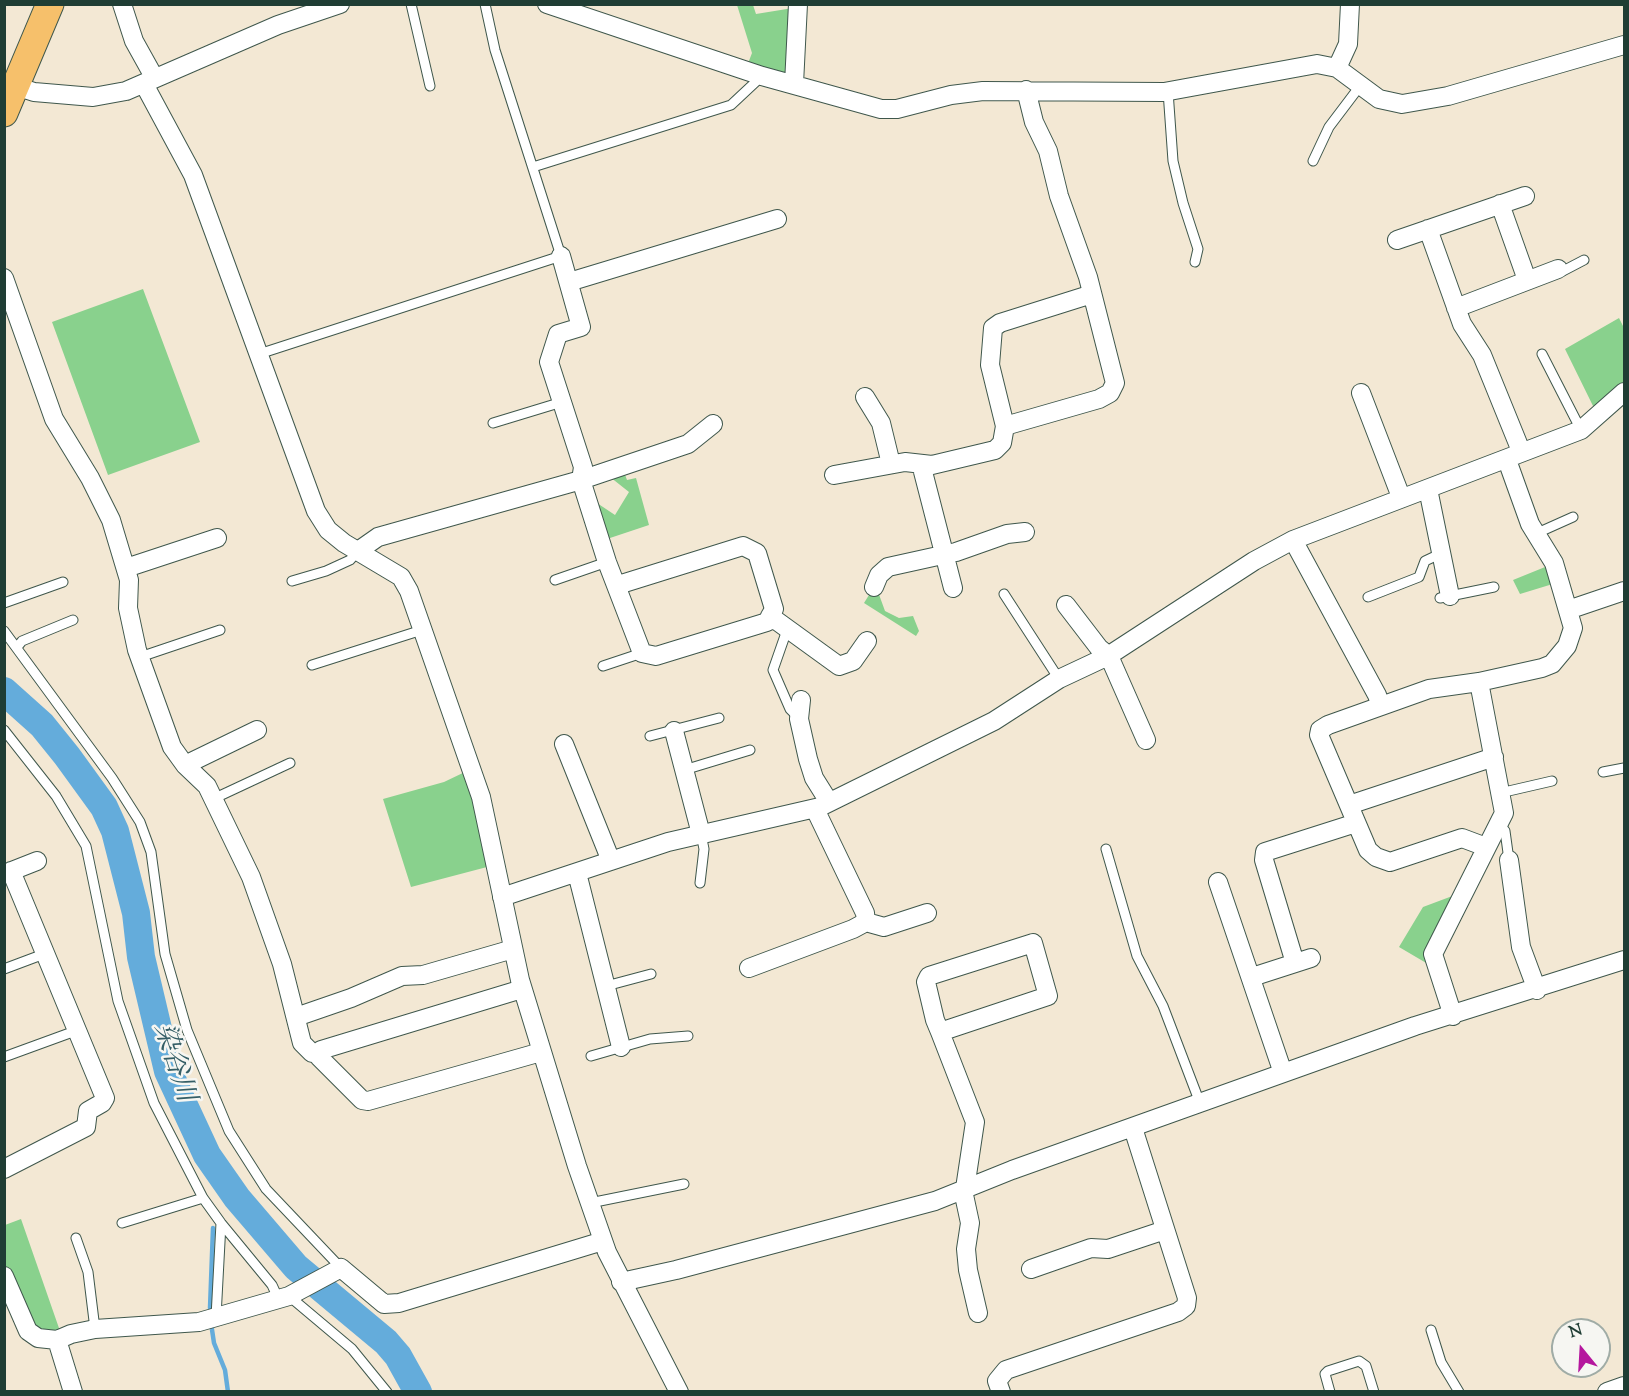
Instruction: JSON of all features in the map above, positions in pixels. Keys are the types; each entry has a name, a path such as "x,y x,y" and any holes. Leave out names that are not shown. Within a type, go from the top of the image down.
{"main road":[{"path":"4,113 10,84 50,4"}],"street":[{"path":"122,4 149,81 193,175 316,511 328,530 401,577 409,591 481,797 522,989 590,1203 621,1282 679,1392"},
{"path":"547,4 762,76 881,109 906,107 963,93 1026,90 1168,91 1317,64 1337,69 1379,99 1393,103 1410,103 1448,96 1624,45"},
{"path":"794,84 798,4"},
{"path":"1337,69 1349,37 1350,4"},
{"path":"10,84 34,92 93,97 126,91 278,25 330,6"},
{"path":"1005,426 1106,397 1114,388 1115,383 1079,248 1059,196 1048,151 1032,114 1026,90"},
{"path":"1397,240 1525,196"},
{"path":"1500,204 1527,280"},
{"path":"569,282 777,219"},
{"path":"1428,229 1462,324 1482,355 1514,455 1535,534 1554,563 1568,610 1572,628 1571,639 1552,664 1479,682 1429,689 1320,730 1320,739 1368,850 1386,861 1462,838 1486,847"},
{"path":"561,256 581,327 558,334 549,362 584,466 581,480 607,562 618,585 642,653 656,656 767,622 774,609 757,553 743,546 618,585"},
{"path":"1456,308 1558,268"},
{"path":"4,278 54,419 102,500 126,568 129,618 140,657 172,747 185,765 200,778 213,799 262,903 302,1043 312,1053 318,1053 321,1050 522,989"},
{"path":"834,475 891,464 932,465 995,450 1002,443 1005,426 990,365 993,328 1000,322 1092,294"},
{"path":"501,897 701,834 822,806 994,721 1059,679 1108,656 1254,561 1293,540 1581,430 1624,392"},
{"path":"1361,393 1401,497"},
{"path":"865,397 881,423 891,464"},
{"path":"358,551 378,537 581,480 688,444 713,424"},
{"path":"921,464 952,588"},
{"path":"1428,489 1442,553 1445,597"},
{"path":"874,587 879,575 888,567 956,552 1007,534 1025,532"},
{"path":"126,568 217,538"},
{"path":"1293,540 1381,706"},
{"path":"1568,610 1624,591"},
{"path":"1066,605 1098,648 1108,656 1146,740"},
{"path":"770,616 839,666 854,661 867,641"},
{"path":"1453,1016 1433,954 1486,847 1500,825 1504,813 1479,682"},
{"path":"801,700 799,719 811,769 822,806 865,913 866,922"},
{"path":"185,765 257,730"},
{"path":"674,731 701,834"},
{"path":"564,744 611,861"},
{"path":"1349,805 1494,757"},
{"path":"1252,977 1303,960 1264,860 1265,852 1356,824"},
{"path":"1509,860 1521,947 1537,990"},
{"path":"4,1169 86,1127 88,1111 104,1101 105,1094 8,873 37,861"},
{"path":"576,873 621,1047"},
{"path":"1218,882 1283,1073"},
{"path":"749,968 853,930 866,922 884,927 927,913"},
{"path":"940,1032 1048,996 1033,943 929,976 926,982 940,1032 975,1122 967,1188 964,1195 970,1230 966,1249 978,1312"},
{"path":"296,1017 351,998 402,976 423,975 513,949"},
{"path":"621,1282 835,1229 935,1201 1415,1026 1537,990 1624,960"},
{"path":"318,1053 322,1063 362,1100 368,1101 541,1052"},
{"path":"1001,1392 997,1381 1006,1370 1182,1310 1187,1298 1133,1128"},
{"path":"1031,1269 1091,1248 1108,1249 1165,1230"},
{"path":"4,1276 27,1331 38,1338 57,1340 95,1329 199,1322 288,1295 338,1270 377,1299 389,1304 550,1259 603,1241"},
{"path":"57,1340 73,1392"},
{"path":"1607,1392 1624,1386"}],"lane":[{"path":"411,4 430,86"},
{"path":"259,354 561,256 495,50 485,4"},
{"path":"532,167 731,105 762,76"},
{"path":"1313,161 1329,127 1360,86"},
{"path":"1168,91 1173,161 1183,203 1198,249 1195,262"},
{"path":"1558,268 1563,271 1584,260"},
{"path":"1542,354 1581,430"},
{"path":"493,423 562,402"},
{"path":"1535,534 1546,526 1573,517"},
{"path":"292,581 326,571 350,560 358,551"},
{"path":"1368,597 1419,577 1425,561 1442,553"},
{"path":"555,580 607,562"},
{"path":"4,603 63,582"},
{"path":"1445,597 1494,587"},
{"path":"1004,594 1059,679"},
{"path":"18,646 22,641 74,620"},
{"path":"140,657 220,630"},
{"path":"312,665 422,630"},
{"path":"787,630 773,670 790,709 799,719"},
{"path":"4,631 18,646 112,778 140,822 151,852 165,954 187,1030 229,1131 266,1189 338,1270"},
{"path":"603,666 642,653"},
{"path":"650,736 719,718"},
{"path":"4,730 56,796 86,846 113,982 132,1045 154,1103 203,1198 272,1286 288,1295 352,1349 387,1392"},
{"path":"684,770 750,750"},
{"path":"213,799 290,763"},
{"path":"1603,772 1624,768"},
{"path":"1500,793 1552,781"},
{"path":"1500,825 1505,831 1509,860"},
{"path":"700,883 704,849 701,834"},
{"path":"1106,849 1137,956 1162,1006 1200,1103"},
{"path":"4,969 44,954"},
{"path":"606,986 651,974"},
{"path":"4,1057 78,1030"},
{"path":"591,1056 659,1038 688,1036"},
{"path":"590,1203 684,1184"},
{"path":"122,1223 203,1198"},
{"path":"216,1317 221,1223"},
{"path":"76,1238 88,1272 95,1329"},
{"path":"1431,1330 1441,1362 1459,1392"},
{"path":"1330,1392 1325,1374 1359,1360 1366,1366 1374,1392"}],"green space":[{"path":"737,5 753,5 756,14 793,8 786,76 747,66 752,53"},
{"path":"143,289 200,442 108,475 52,322"},
{"path":"1619,318 1624,328 1624,382 1595,410 1565,349"},
{"path":"624,472 627,480 636,478 649,525 607,539 597,503 615,515 629,492 610,477"},
{"path":"1550,565 1556,583 1520,594 1513,580"},
{"path":"874,587 877,589 885,611 899,618 913,616 919,631 916,636 864,603"},
{"path":"467,771 487,867 411,887 383,799 444,782"},
{"path":"1455,895 1433,967 1399,947 1423,907"},
{"path":"21,1219 60,1331 49,1336 25,1322 5,1267 5,1225"}],"waterway":[{"name":"染谷川","path":"4,691 42,725 67,756 104,807 115,831 136,913 141,957 168,1071 207,1155 237,1198 296,1267 386,1342 398,1356 418,1392"},
{"path":"210,1308 213,1228"},
{"path":"211,1323 214,1343 225,1370 228,1392"}]}
